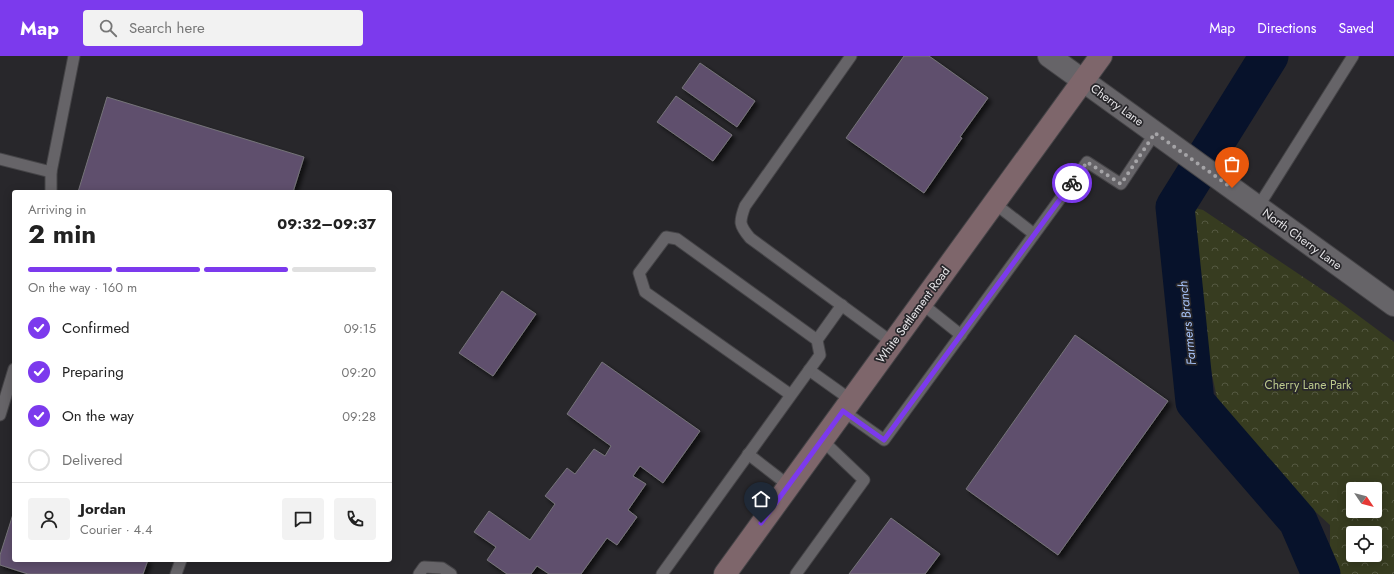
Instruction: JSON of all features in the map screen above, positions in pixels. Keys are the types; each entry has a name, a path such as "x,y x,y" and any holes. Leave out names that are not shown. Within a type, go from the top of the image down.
{"main road":[{"name":"White Settlement Road","path":"725,574 788,485 1101,56"}],"street":[{"name":"Cherry Lane","path":"1049,56 1163,139"},
{"name":"North Cherry Lane","path":"1163,139 1394,305"}],"lane":[{"path":"51,190 51,172 74,56"},
{"path":"851,56 745,206 740,218 741,228 750,238 893,343"},
{"path":"1258,207 1353,56"},
{"path":"809,370 884,440 1087,162 1121,184 1163,139"},
{"path":"0,159 51,172"},
{"path":"994,203 1034,234"},
{"path":"662,574 820,355 817,340 678,240 666,237 639,273 645,292 791,395"},
{"path":"921,303 961,335"},
{"path":"817,340 842,305"},
{"path":"0,415 12,376"},
{"path":"796,574 864,480 822,440"},
{"path":"748,454 788,485"},
{"path":"176,574 180,562"},
{"path":"419,574 424,567 442,568 451,574"}],"green space":[{"name":"Cherry Lane Park","path":"1191,207 1203,210 1336,299 1394,342 1394,574 1338,574 1330,551 1330,525 1263,464 1221,416 1207,352 1194,261"}],"building":[{"path":"904,56 929,56 988,98 960,137 962,138 924,193 846,138"},
{"path":"700,63 755,101 737,127 682,88"},
{"path":"676,96 732,135 713,161 657,122"},
{"path":"107,97 304,157 294,190 79,190"},
{"path":"502,291 536,314 493,376 459,353"},
{"path":"1075,335 1168,401 1058,555 966,489"},
{"path":"602,362 700,431 663,483 640,466 633,476 646,484 628,510 637,517 617,545 607,538 581,574 549,574 537,566 531,574 507,574 487,560 496,547 474,532 489,511 530,540 555,504 545,496 567,468 575,474 594,449 605,456 611,446 567,414"},
{"path":"12,517 12,562 147,562 143,574 28,574 0,565 0,555"},
{"path":"891,518 940,554 925,574 849,574"}],"waterway":[{"name":"Farmers Branch","path":"1269,56 1175,207 1195,402 1298,521 1321,574"}],"way so far":[{"path":"1072,183 1087,162 1121,184 1155,133 1232,188"}],"route":[{"path":"761,523 843,411 884,440 1072,183"}]}
